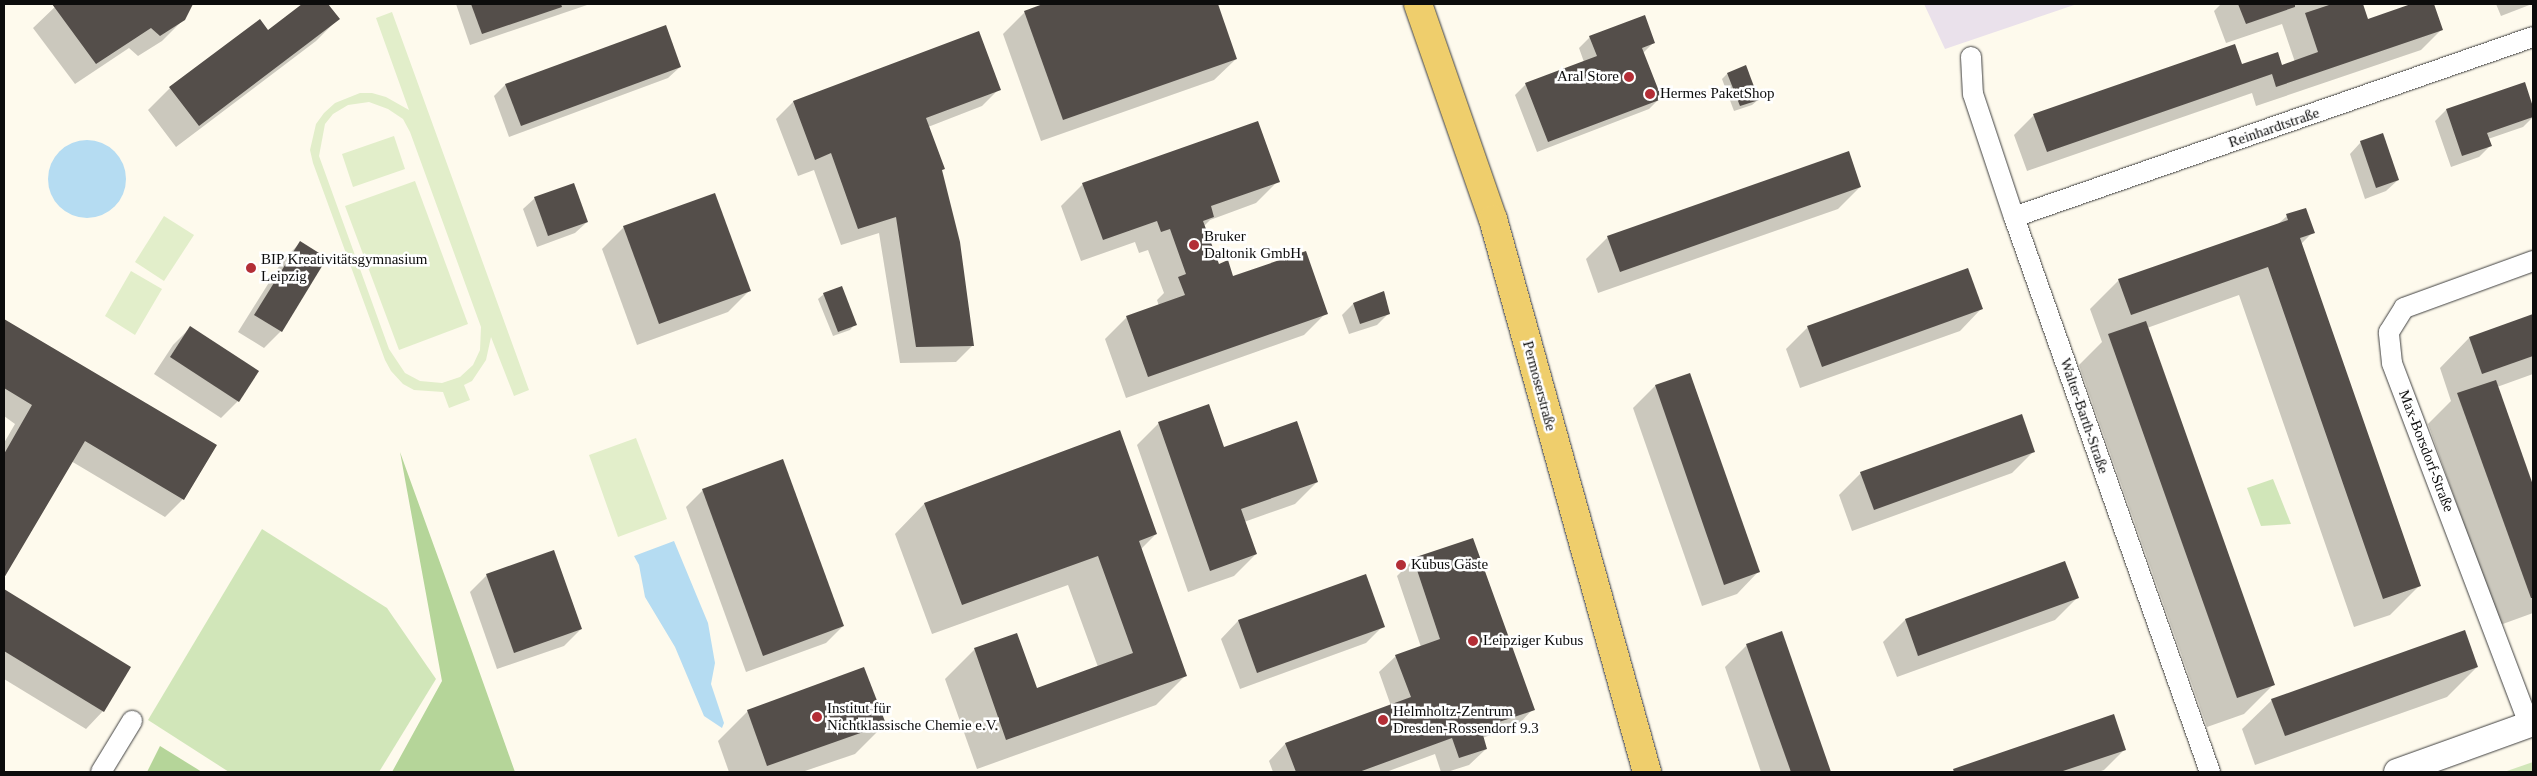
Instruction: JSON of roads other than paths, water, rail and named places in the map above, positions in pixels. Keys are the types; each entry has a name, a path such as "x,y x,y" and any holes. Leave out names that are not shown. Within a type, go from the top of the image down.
{"main road":[{"name":"Permoserstraße","path":"1418,4 1493,219 1647,772"}],"street":[{"name":"Reinhardtstraße","path":"2014,217 2533,37"},
{"name":"Walter-Barth-Straße","path":"1971,57 1973,94 2014,217 2210,772"},
{"name":"Max-Borsdorf-Straße","path":"2531,723 2392,363 2389,332 2404,308 2533,261"},
{"path":"101,772 132,721"},
{"path":"2397,772 2531,723"}],"water":[{"path":"87,140 102,143 114,152 123,164 126,179 123,194 114,206 102,215 87,218 72,215 60,206 51,194 48,179 51,164 60,152 72,143"},
{"path":"674,541 708,623 715,663 711,684 724,723 722,728 704,716 675,647 645,597 639,565 634,556"}],"place":[{"name":"Aral Store","path":"1629,77"},
{"name":"Hermes PaketShop","path":"1650,94"},
{"name":"Bruker Daltonik GmbH","path":"1194,245"},
{"name":"BIP Kreativitätsgymnasium Leipzig","path":"251,268"},
{"name":"Kubus Gäste","path":"1401,565"},
{"name":"Leipziger Kubus","path":"1473,641"},
{"name":"Institut für Nichtklassische Chemie e.V.","path":"817,717"},
{"name":"Helmholtz-Zentrum Dresden-Rossendorf 9.3","path":"1383,720"}]}
